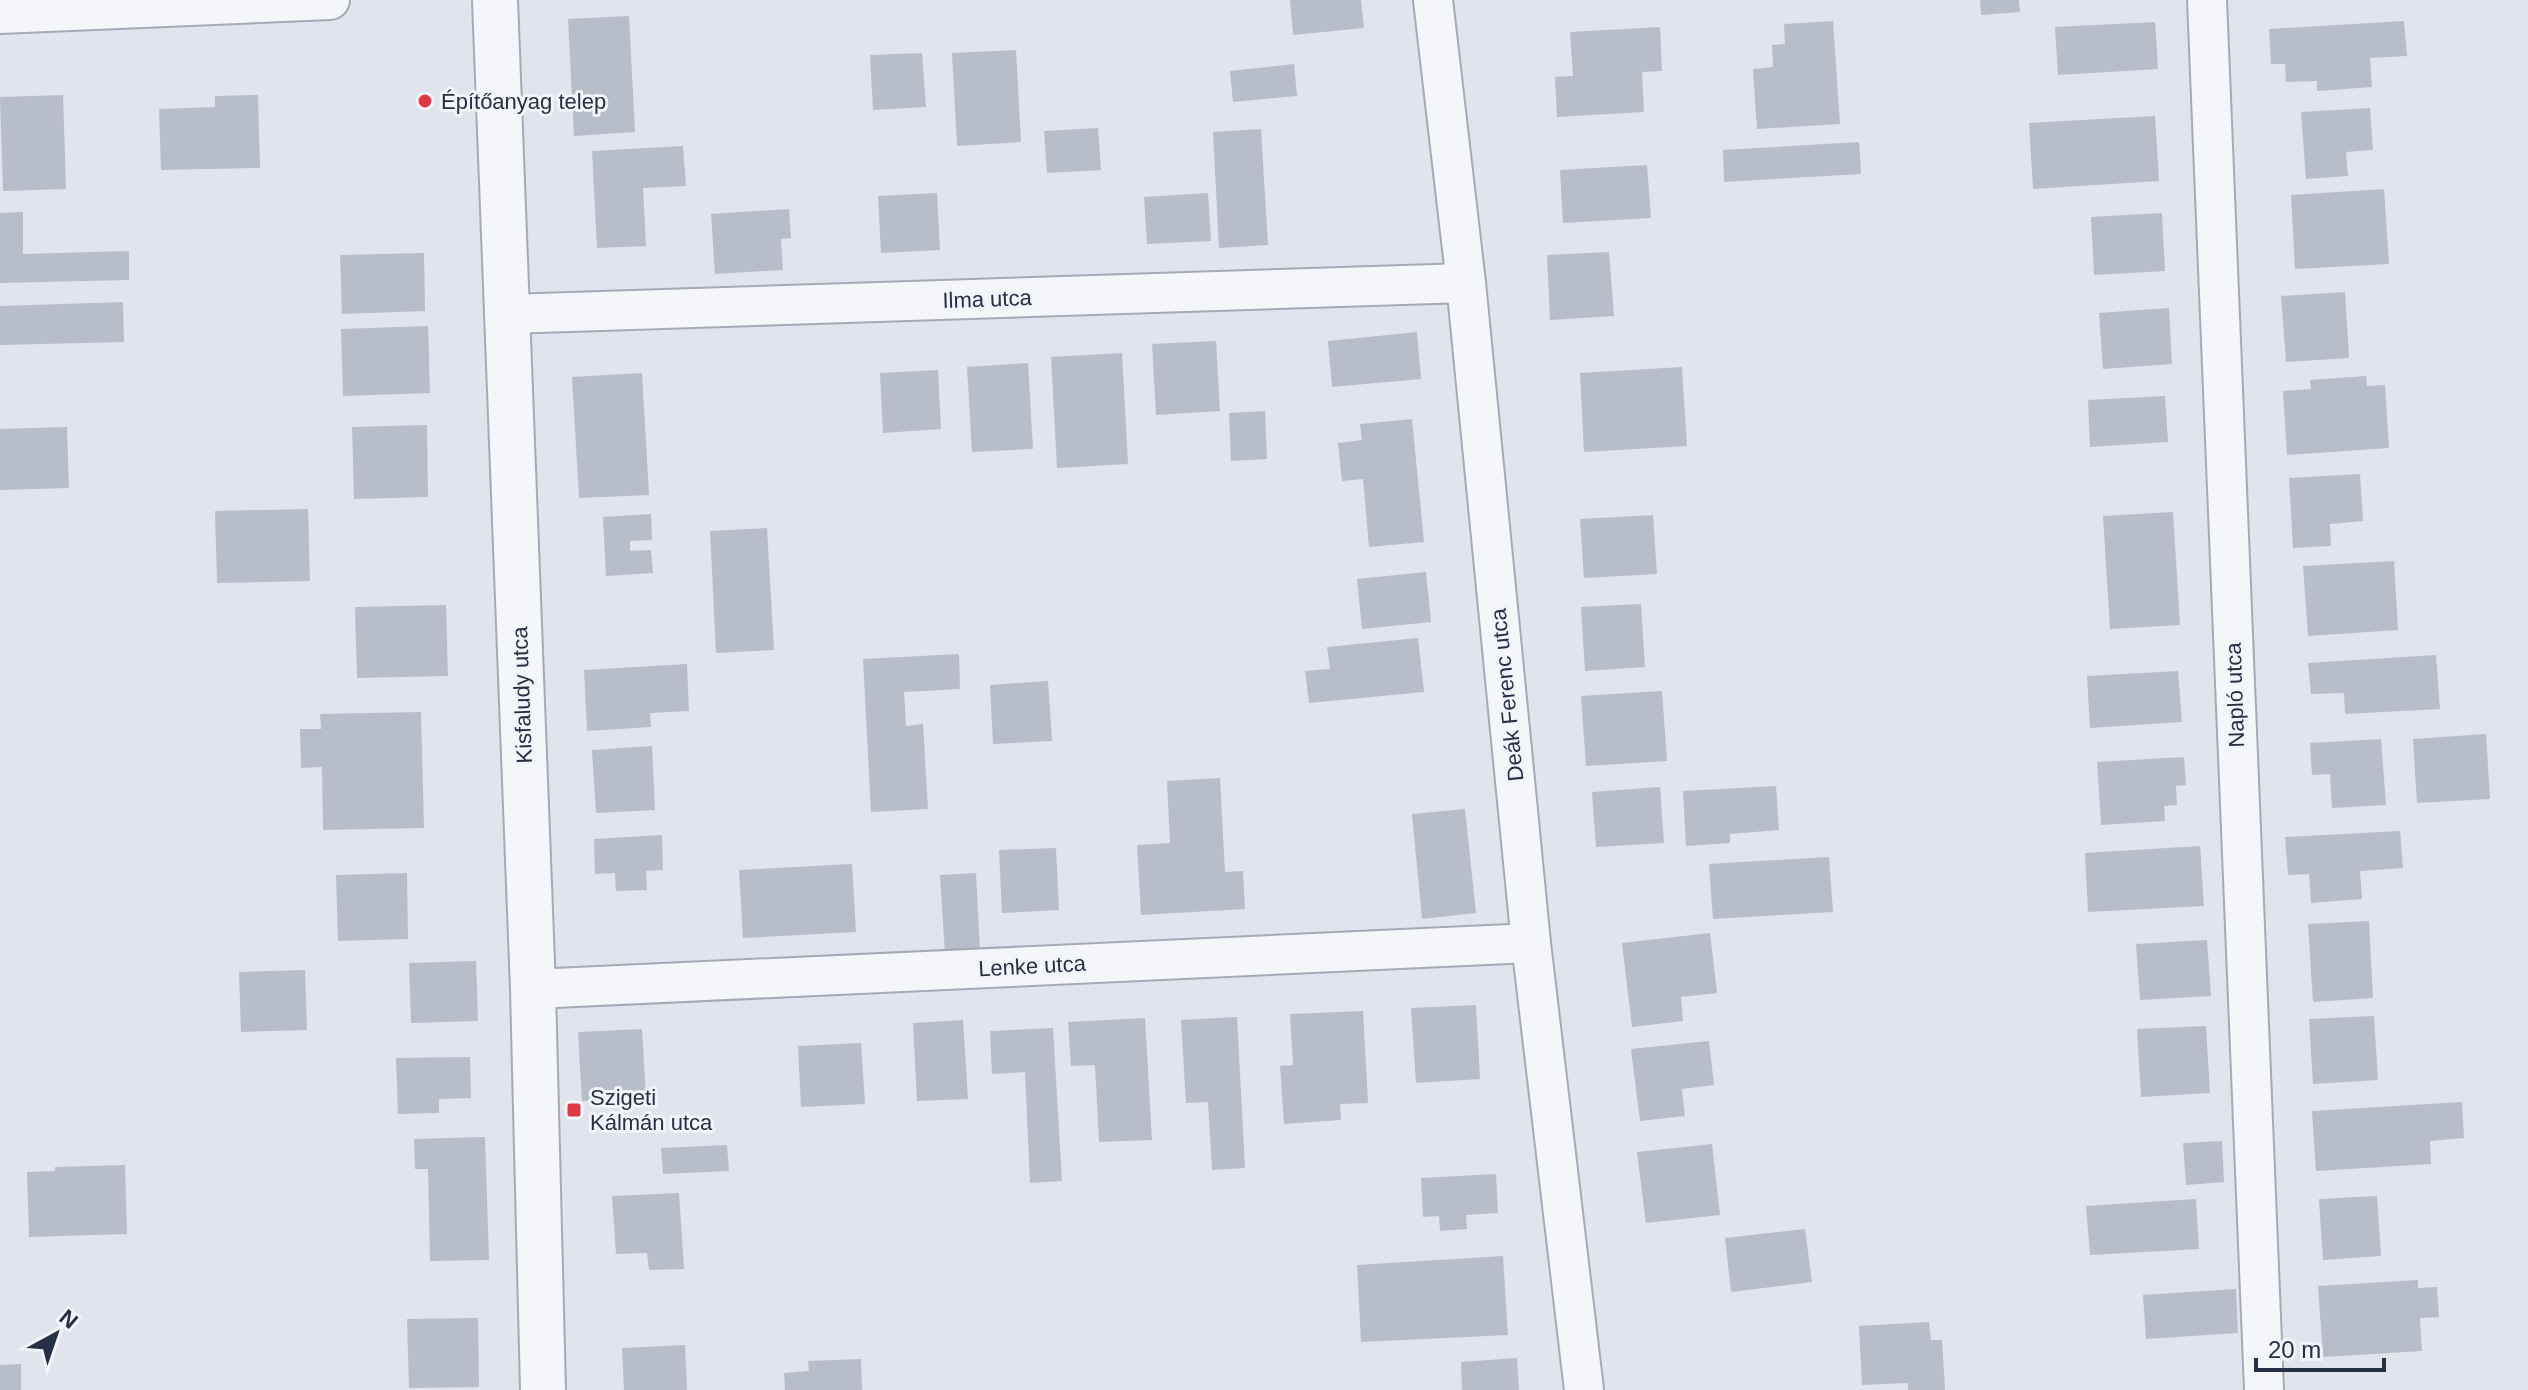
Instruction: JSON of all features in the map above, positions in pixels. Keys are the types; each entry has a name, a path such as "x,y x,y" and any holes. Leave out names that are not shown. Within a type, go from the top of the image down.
{"street":[{"path":"0,14 330,0"},
{"name":"Kisfaludy utca","path":"495,0 533,989 543,1390"},
{"name":"Deák Ferenc utca","path":"1433,0 1466,283 1531,943 1584,1390"},
{"name":"Napló utca","path":"2207,0 2264,1390"},
{"name":"Ilma utca","path":"508,314 1466,283"},
{"name":"Lenke utca","path":"533,989 1531,943"}],"building":[{"path":"1290,0 1361,0 1364,28 1293,35"},
{"path":"1980,0 2019,0 2020,12 1981,15"},
{"path":"629,16 635,132 574,136 568,19"},
{"path":"1833,21 1840,124 1757,129 1753,69 1773,67 1772,45 1785,44 1784,24"},
{"path":"2404,21 2407,56 2370,58 2372,87 2317,91 2317,81 2286,82 2285,64 2271,64 2269,29"},
{"path":"2155,22 2158,69 2058,75 2055,27"},
{"path":"1660,27 1662,71 1642,72 1644,112 1557,117 1555,77 1573,76 1570,32"},
{"path":"1016,50 1021,142 957,146 952,53"},
{"path":"922,53 926,107 873,110 870,55"},
{"path":"1294,64 1297,96 1233,102 1230,71"},
{"path":"63,95 66,189 3,191 0,97"},
{"path":"258,95 260,168 161,170 159,109 215,107 215,96"},
{"path":"2370,108 2373,150 2346,152 2348,176 2306,179 2301,112"},
{"path":"2155,116 2159,181 2033,189 2029,123"},
{"path":"1098,128 1101,170 1047,173 1044,131"},
{"path":"1261,129 1268,245 1219,248 1213,132"},
{"path":"1859,142 1861,174 1724,182 1723,150"},
{"path":"683,146 686,186 643,188 646,246 597,248 592,151"},
{"path":"1647,165 1651,218 1563,223 1560,170"},
{"path":"2384,189 2389,264 2295,269 2291,195"},
{"path":"937,193 940,250 881,253 878,196"},
{"path":"1208,193 1211,241 1147,244 1144,197"},
{"path":"789,209 791,238 781,239 783,270 715,274 711,214"},
{"path":"23,212 23,254 129,251 129,280 0,283 0,213"},
{"path":"2162,213 2165,271 2094,275 2091,217"},
{"path":"1609,252 1614,316 1550,320 1547,255"},
{"path":"424,253 425,311 342,314 340,255"},
{"path":"2345,292 2349,358 2286,362 2281,296"},
{"path":"123,302 124,342 0,345 0,306"},
{"path":"2169,308 2172,364 2103,369 2099,313"},
{"path":"428,326 430,393 343,396 341,329"},
{"path":"1417,332 1421,379 1332,387 1328,341"},
{"path":"1216,341 1220,411 1156,415 1152,344"},
{"path":"1122,353 1128,464 1057,468 1051,357"},
{"path":"1028,363 1033,449 972,452 967,367"},
{"path":"1682,367 1687,446 1584,452 1580,373"},
{"path":"938,370 941,429 883,433 880,373"},
{"path":"642,373 649,495 579,498 572,377"},
{"path":"2366,376 2367,386 2385,385 2389,448 2287,455 2283,391 2311,389 2310,380"},
{"path":"2165,396 2168,442 2090,447 2088,400"},
{"path":"1265,411 1267,459 1231,461 1229,413"},
{"path":"1412,419 1424,542 1369,547 1363,479 1342,481 1338,443 1362,440 1360,424"},
{"path":"427,425 428,497 354,499 352,427"},
{"path":"67,427 69,488 0,490 0,429"},
{"path":"2360,474 2363,521 2330,524 2331,546 2293,548 2289,478"},
{"path":"308,509 310,581 217,583 215,511"},
{"path":"2173,512 2180,625 2110,629 2103,516"},
{"path":"651,514 652,540 630,541 630,551 651,550 653,573 606,576 603,517"},
{"path":"1653,515 1657,574 1584,578 1580,519"},
{"path":"767,528 774,650 716,653 710,531"},
{"path":"2394,561 2398,630 2308,636 2303,566"},
{"path":"1426,572 1431,622 1362,629 1357,579"},
{"path":"1641,604 1645,667 1585,671 1581,607"},
{"path":"446,605 448,676 357,678 355,607"},
{"path":"1418,638 1424,692 1309,703 1305,671 1330,669 1327,647"},
{"path":"959,654 960,689 904,692 906,726 923,724 928,809 871,812 863,659"},
{"path":"2436,655 2440,709 2345,714 2344,693 2311,694 2308,663"},
{"path":"687,664 689,711 650,713 651,727 587,731 584,670"},
{"path":"2178,671 2182,722 2090,728 2087,676"},
{"path":"1048,681 1052,741 993,744 990,685"},
{"path":"1662,691 1667,761 1586,766 1581,696"},
{"path":"421,712 424,828 323,830 322,767 301,768 300,729 321,729 320,714"},
{"path":"2486,734 2490,799 2417,803 2413,739"},
{"path":"2381,739 2386,805 2332,808 2330,774 2312,775 2310,743"},
{"path":"652,746 655,810 596,813 592,750"},
{"path":"2184,757 2186,785 2176,786 2177,805 2164,806 2165,821 2101,825 2097,762"},
{"path":"1220,778 1225,872 1243,871 1245,909 1141,915 1137,845 1170,843 1167,781"},
{"path":"1776,786 1779,830 1730,834 1730,843 1686,846 1683,791"},
{"path":"1660,787 1664,843 1596,847 1592,792"},
{"path":"1465,809 1476,913 1422,919 1412,814"},
{"path":"2400,831 2403,868 2360,871 2362,899 2311,903 2309,874 2288,875 2285,837"},
{"path":"662,835 663,870 646,871 647,890 616,891 615,873 595,874 594,839"},
{"path":"2200,846 2204,906 2088,912 2085,853"},
{"path":"1056,848 1059,910 1002,913 999,850"},
{"path":"1829,857 1833,912 1713,919 1709,864"},
{"path":"852,864 856,932 743,938 739,870"},
{"path":"407,873 408,939 338,941 336,875"},
{"path":"976,873 980,951 945,954 940,875"},
{"path":"2369,921 2373,998 2313,1002 2308,924"},
{"path":"1710,933 1717,993 1681,997 1683,1021 1632,1027 1622,943"},
{"path":"2207,940 2211,996 2140,1000 2136,944"},
{"path":"476,961 478,1021 411,1023 409,963"},
{"path":"305,970 307,1030 241,1032 239,972"},
{"path":"1476,1005 1480,1079 1416,1083 1411,1008"},
{"path":"1363,1011 1368,1103 1340,1104 1341,1120 1284,1124 1280,1066 1293,1065 1290,1014"},
{"path":"2374,1016 2378,1080 2313,1084 2309,1019"},
{"path":"1237,1017 1245,1168 1212,1170 1208,1102 1186,1103 1181,1020"},
{"path":"1145,1018 1152,1140 1099,1142 1095,1065 1071,1066 1068,1022"},
{"path":"963,1020 968,1099 917,1101 913,1023"},
{"path":"2206,1026 2210,1093 2141,1097 2137,1029"},
{"path":"1053,1028 1062,1181 1030,1183 1025,1072 992,1074 990,1031"},
{"path":"642,1029 646,1097 582,1101 578,1032"},
{"path":"1709,1041 1714,1085 1682,1089 1685,1116 1640,1121 1631,1049"},
{"path":"861,1043 865,1104 801,1107 798,1046"},
{"path":"470,1057 471,1098 439,1099 439,1113 398,1114 396,1058"},
{"path":"2462,1102 2464,1138 2430,1141 2431,1164 2316,1171 2312,1111"},
{"path":"485,1137 489,1260 430,1261 428,1169 415,1169 414,1139"},
{"path":"2222,1141 2224,1182 2186,1185 2183,1143"},
{"path":"1712,1144 1720,1215 1646,1223 1637,1152"},
{"path":"727,1145 729,1171 663,1174 661,1148"},
{"path":"125,1165 127,1234 29,1237 27,1172 55,1171 55,1167"},
{"path":"1496,1174 1498,1213 1466,1215 1467,1229 1440,1231 1439,1216 1423,1217 1421,1178"},
{"path":"679,1193 684,1269 649,1270 647,1253 616,1254 612,1196"},
{"path":"2377,1196 2381,1256 2323,1260 2319,1199"},
{"path":"2196,1199 2199,1249 2090,1255 2086,1206"},
{"path":"1805,1229 1812,1282 1731,1292 1725,1238"},
{"path":"1503,1256 1508,1335 1361,1342 1357,1265"},
{"path":"2418,1280 2418,1288 2437,1287 2439,1317 2420,1318 2422,1351 2323,1357 2318,1286"},
{"path":"2236,1289 2238,1333 2146,1339 2143,1295"},
{"path":"478,1318 479,1387 409,1388 407,1319"},
{"path":"1929,1322 1931,1340 1942,1340 1945,1390 1908,1390 1908,1383 1862,1385 1859,1326"},
{"path":"685,1345 687,1390 624,1390 622,1348"},
{"path":"1517,1358 1519,1390 1462,1390 1461,1362"},
{"path":"861,1359 862,1390 785,1390 784,1373 809,1371 808,1361"},
{"path":"21,1364 21,1390 0,1390 0,1365"}],"place":[{"name":"Építőanyag telep","path":"425,101"},
{"name":"Szigeti Kálmán utca","path":"574,1110"}]}
